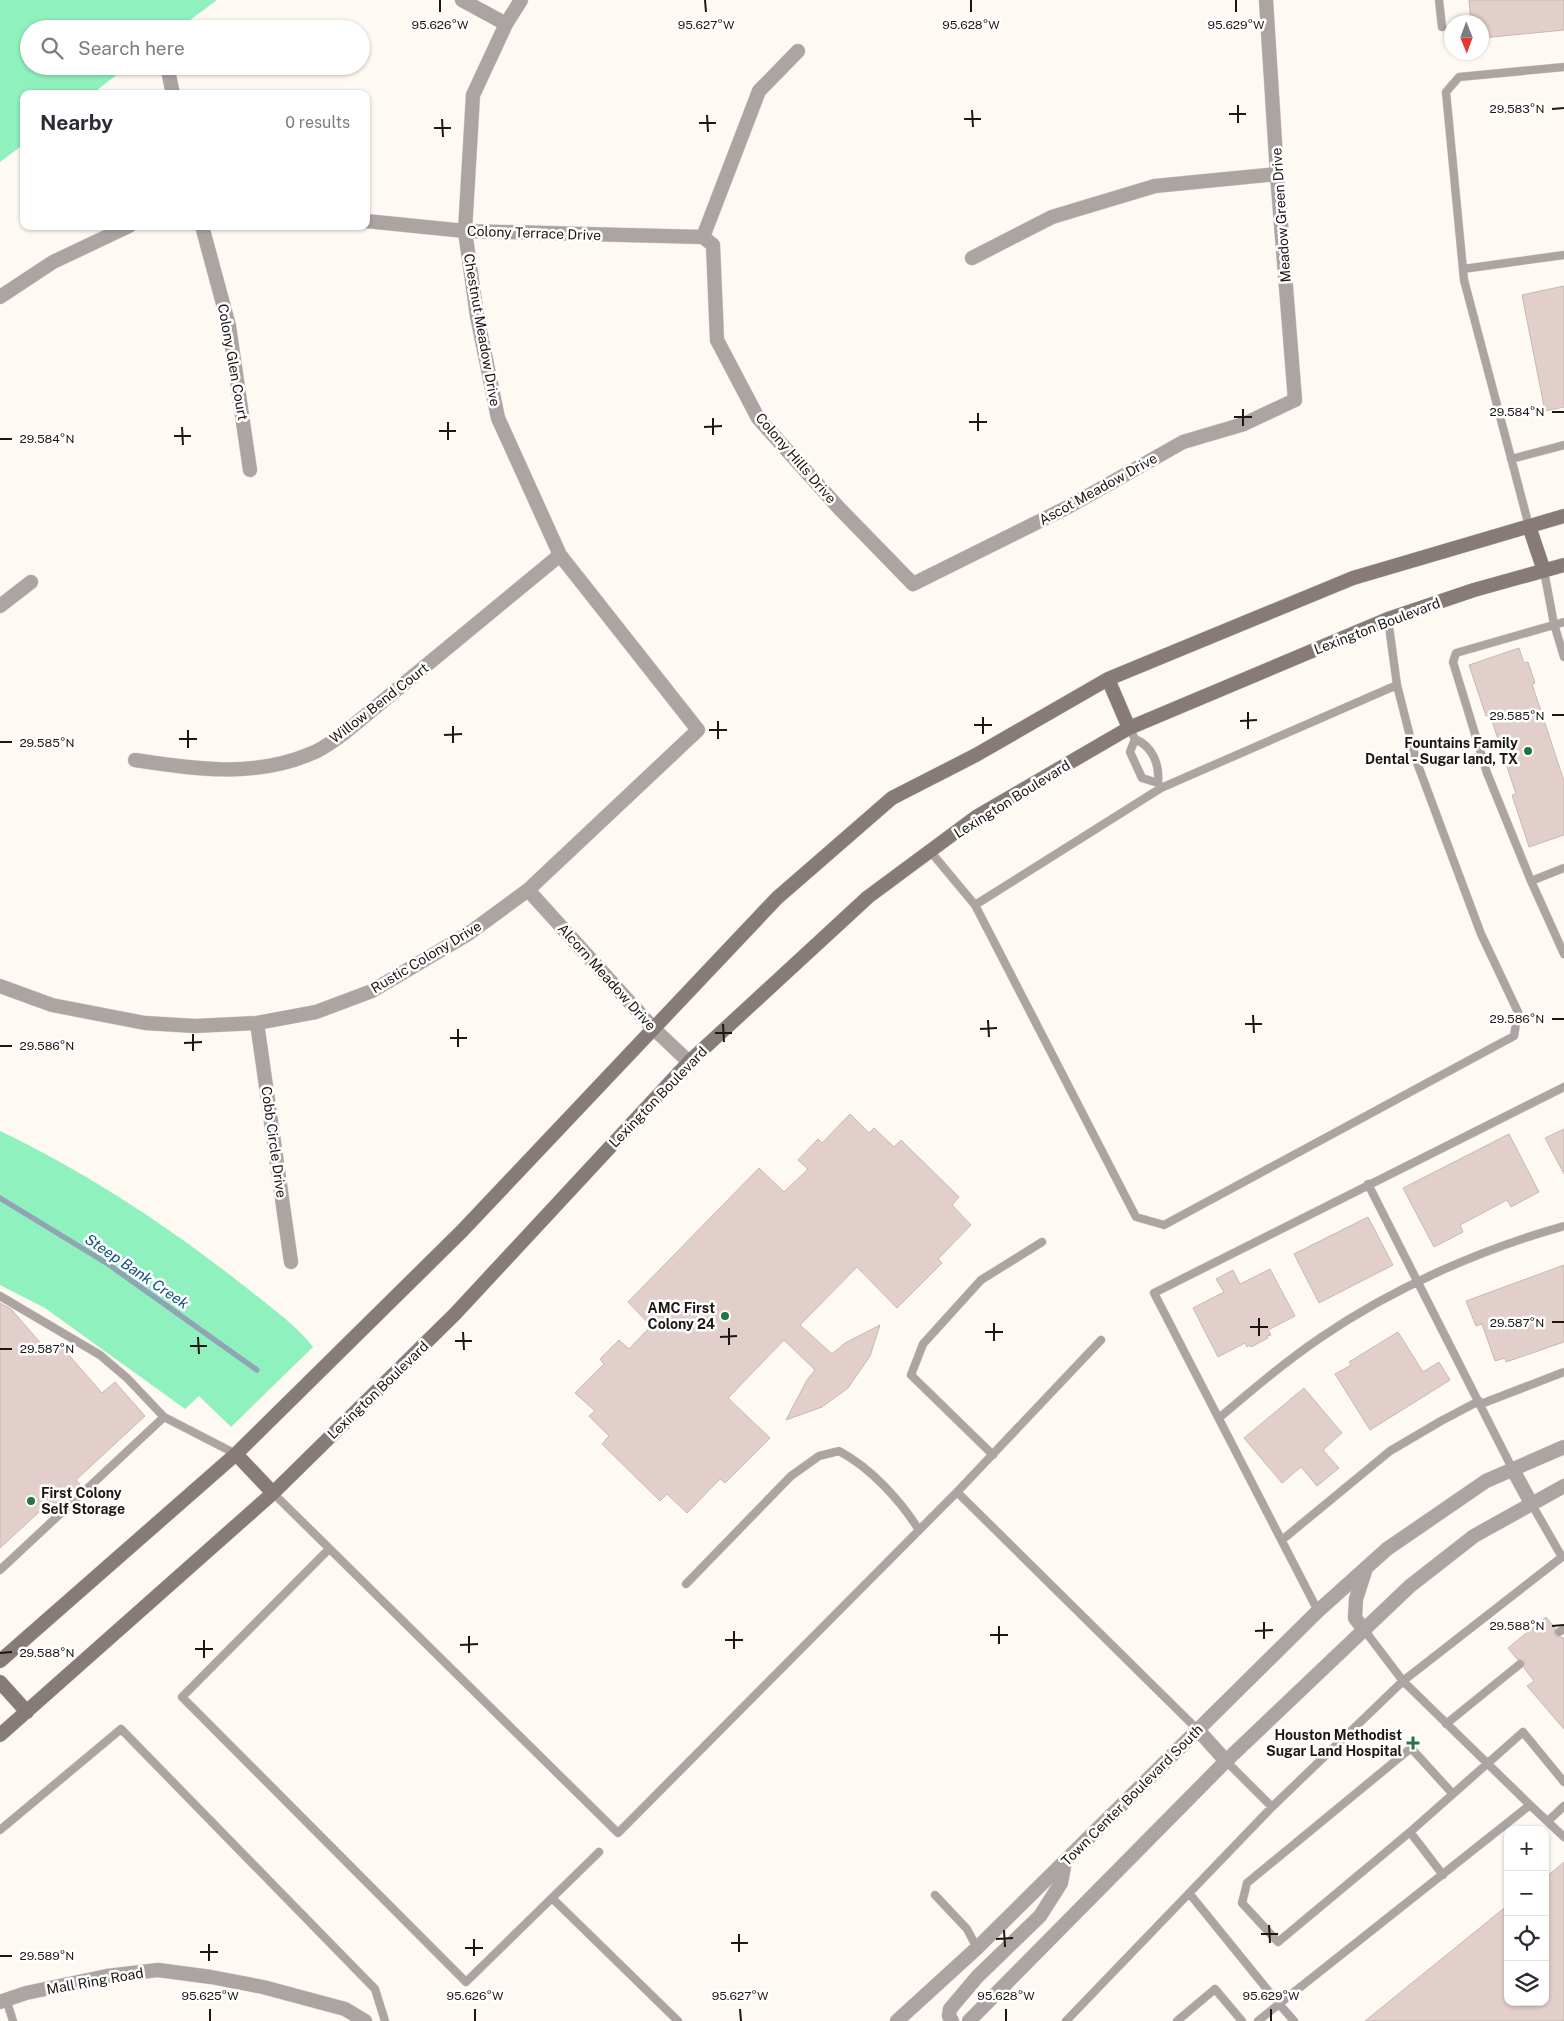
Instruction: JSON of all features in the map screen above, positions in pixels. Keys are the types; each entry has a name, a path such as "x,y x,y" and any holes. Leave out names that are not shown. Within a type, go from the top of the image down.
{"main road":[{"path":"0,1661 236,1454 462,1231 777,898 892,798 976,754 1108,679 1353,578 1564,516"},
{"path":"1529,526 1544,571"},
{"name":"Lexington Boulevard","path":"0,1735 273,1493 455,1314 689,1062 868,897 976,817 1132,733 1388,619 1474,590 1564,566"},
{"path":"1108,679 1132,733"},
{"path":"236,1454 273,1493"},
{"path":"0,1682 27,1712"}],"street":[{"path":"462,0 506,24"},
{"name":"Chestnut Meadow Drive","path":"521,0 506,24 473,95 465,231 477,316 498,418 560,555 698,730"},
{"name":"Meadow Green Drive","path":"1266,0 1277,174 1295,400 1268,413"},
{"path":"703,238 759,91 798,51"},
{"path":"169,75 172,90"},
{"path":"972,258 1052,217 1155,186 1277,174"},
{"name":"Colony Terrace Drive","path":"370,221 465,231 703,238"},
{"path":"0,297 53,262 121,230"},
{"name":"Colony Glen Court","path":"203,230 229,326 250,470"},
{"name":"Colony Hills Drive","path":"703,238 713,244 717,340 758,418 838,507 913,584 932,574"},
{"name":"Ascot Meadow Drive","path":"932,574 1068,508 1183,442 1244,424 1268,413"},
{"name":"Willow Bend Court","path":"135,760 186,768 229,771 274,765 311,754 343,734 560,555"},
{"path":"0,606 31,582"},
{"name":"Rustic Colony Drive","path":"0,986 52,1005 145,1023 194,1026 257,1022 316,1012 372,991 468,934 528,890 698,730"},
{"name":"Alcorn Meadow Drive","path":"528,890 653,1028 689,1062"},
{"name":"Cobb Circle Drive","path":"257,1022 291,1262"},
{"name":"Town Center Boulevard South","path":"897,2021 977,1948 1318,1611 1387,1549 1444,1508 1486,1481 1564,1447"},
{"path":"1512,1470 1531,1503"},
{"path":"969,2021 1226,1761 1365,1631 1410,1586 1467,1542 1531,1503 1564,1486"},
{"name":"Town Center Boulevard South","path":"1365,1631 1356,1618 1356,1599 1366,1568"},
{"path":"1198,1730 1226,1761"},
{"path":"952,2021 949,2016 950,2009 978,1977 1040,1916 1061,1884 1065,1861"},
{"name":"Mall Ring Road","path":"3,2001 116,1974 158,1970 211,1977 263,1987 345,2009 365,2021"}],"lane":[{"path":"1439,0 1442,27"},
{"path":"1529,526 1463,269 1446,92 1459,77 1564,67"},
{"path":"1463,269 1564,255"},
{"path":"1511,459 1564,445"},
{"path":"1544,571 1554,624 1564,657"},
{"path":"930,851 975,905 1136,1217 1164,1224 1514,1036 1518,1012 1470,907 1416,760 1397,685 1388,619"},
{"path":"1564,622 1456,653 1452,662 1486,773 1564,954"},
{"path":"975,905 1159,785 1397,685"},
{"path":"1132,733 1130,752 1142,778 1159,785"},
{"path":"1132,733 1146,744 1159,770 1159,785"},
{"path":"1531,881 1564,868"},
{"path":"1318,1611 1154,1293 1564,1086"},
{"path":"1368,1184 1480,1403 1512,1470"},
{"path":"1219,1418 1274,1372 1321,1338 1418,1282 1498,1248 1564,1226"},
{"path":"992,1455 911,1375 923,1344 976,1285 1008,1262 1042,1242"},
{"path":"0,1296 100,1355 128,1378 164,1417 236,1454"},
{"path":"273,1493 618,1833 957,1492 1101,1340"},
{"path":"1282,1540 1390,1452 1441,1420 1480,1403 1564,1372"},
{"path":"0,1570 164,1417"},
{"path":"686,1584 790,1476 819,1456 839,1451 857,1461 907,1511 919,1530"},
{"path":"957,1492 1198,1730"},
{"path":"1066,2021 1272,1807 1403,1681 1563,1558 1531,1503"},
{"path":"329,1548 182,1697 466,1982 599,1852"},
{"path":"1365,1631 1403,1681 1485,1763 1564,1837"},
{"path":"1446,1724 1520,1664"},
{"path":"0,1830 121,1729 376,1989 385,2021"},
{"path":"1452,1793 1411,1748 1247,1883 1242,1903 1278,1942 1410,1832 1485,1763 1523,1732 1564,1782"},
{"path":"1226,1761 1272,1807"},
{"path":"1258,2021 1530,1805"},
{"path":"1548,1821 1564,1806"},
{"path":"1410,1832 1444,1875"},
{"path":"1189,1893 1294,2021"},
{"path":"936,1895 967,1929 977,1948"},
{"path":"552,1898 678,2021"},
{"path":"1177,2021 1215,1989 1242,2021"},
{"path":"3,2001 13,2021"}],"green space":[{"path":"0,0 217,0 190,20 20,20 20,75 116,75 97,90 20,90 20,147 0,162"},
{"path":"0,1131 97,1183 159,1223 219,1266 273,1309 290,1323 313,1347 231,1427 199,1396 185,1409 45,1308 0,1285"}],"building":[{"path":"1469,0 1564,0 1564,30 1489,37 1489,15 1470,15"},
{"path":"1564,286 1564,407 1545,411 1522,295"},
{"name":"Fountains Family Dental - Sugar land, TX","path":"1519,648 1524,663 1528,662 1535,683 1532,684 1564,781 1564,835 1529,847 1512,795 1516,794 1490,715 1486,716 1469,665"},
{"name":"AMC First Colony 24","path":"850,1114 869,1133 874,1128 894,1147 901,1140 959,1197 952,1205 971,1225 938,1259 942,1263 897,1308 857,1267 800,1325 832,1354 845,1343 880,1325 870,1356 848,1388 822,1407 786,1420 807,1380 815,1370 784,1340 728,1398 770,1438 725,1483 720,1479 687,1513 667,1494 660,1501 602,1444 609,1436 589,1416 595,1411 575,1393 604,1364 600,1359 619,1340 629,1349 651,1326 628,1302 759,1168 784,1192 808,1169 798,1160 818,1139 822,1143"},
{"path":"1564,1129 1564,1174 1545,1138"},
{"path":"1509,1134 1539,1192 1511,1207 1507,1200 1460,1225 1463,1232 1434,1247 1403,1188"},
{"path":"1368,1217 1393,1265 1319,1303 1294,1254"},
{"path":"1564,1265 1564,1342 1506,1362 1505,1358 1495,1361 1482,1324 1476,1326 1466,1301"},
{"path":"1270,1269 1295,1316 1268,1330 1271,1335 1267,1336 1268,1338 1251,1347 1250,1345 1247,1347 1245,1343 1218,1357 1193,1308 1224,1292 1216,1279 1233,1270 1240,1284"},
{"path":"0,1303 11,1309 51,1355 61,1346 102,1393 115,1382 145,1416 76,1480 80,1484 55,1504 51,1501 0,1548"},
{"path":"1398,1332 1423,1372 1439,1362 1450,1380 1370,1430 1335,1374 1351,1365 1349,1362"},
{"path":"1304,1388 1342,1433 1323,1450 1339,1468 1317,1486 1301,1467 1282,1483 1244,1438"},
{"path":"1546,1617 1555,1628 1554,1635 1564,1638 1564,1729 1527,1686 1534,1681 1524,1668 1525,1661 1517,1659 1508,1648"},
{"path":"1564,1862 1564,2021 1365,2021 1504,1908 1504,2006 1549,2006 1549,1875"}],"waterway":[{"name":"Steep Bank Creek","path":"0,1198 108,1264 257,1370"}],"place":[{"name":"Fountains Family Dental - Sugar land, TX","path":"1528,751"},
{"name":"AMC First Colony 24","path":"725,1316"},
{"name":"First Colony Self Storage","path":"31,1501"},
{"name":"Houston Methodist Sugar Land Hospital","path":"1413,1743"}]}
